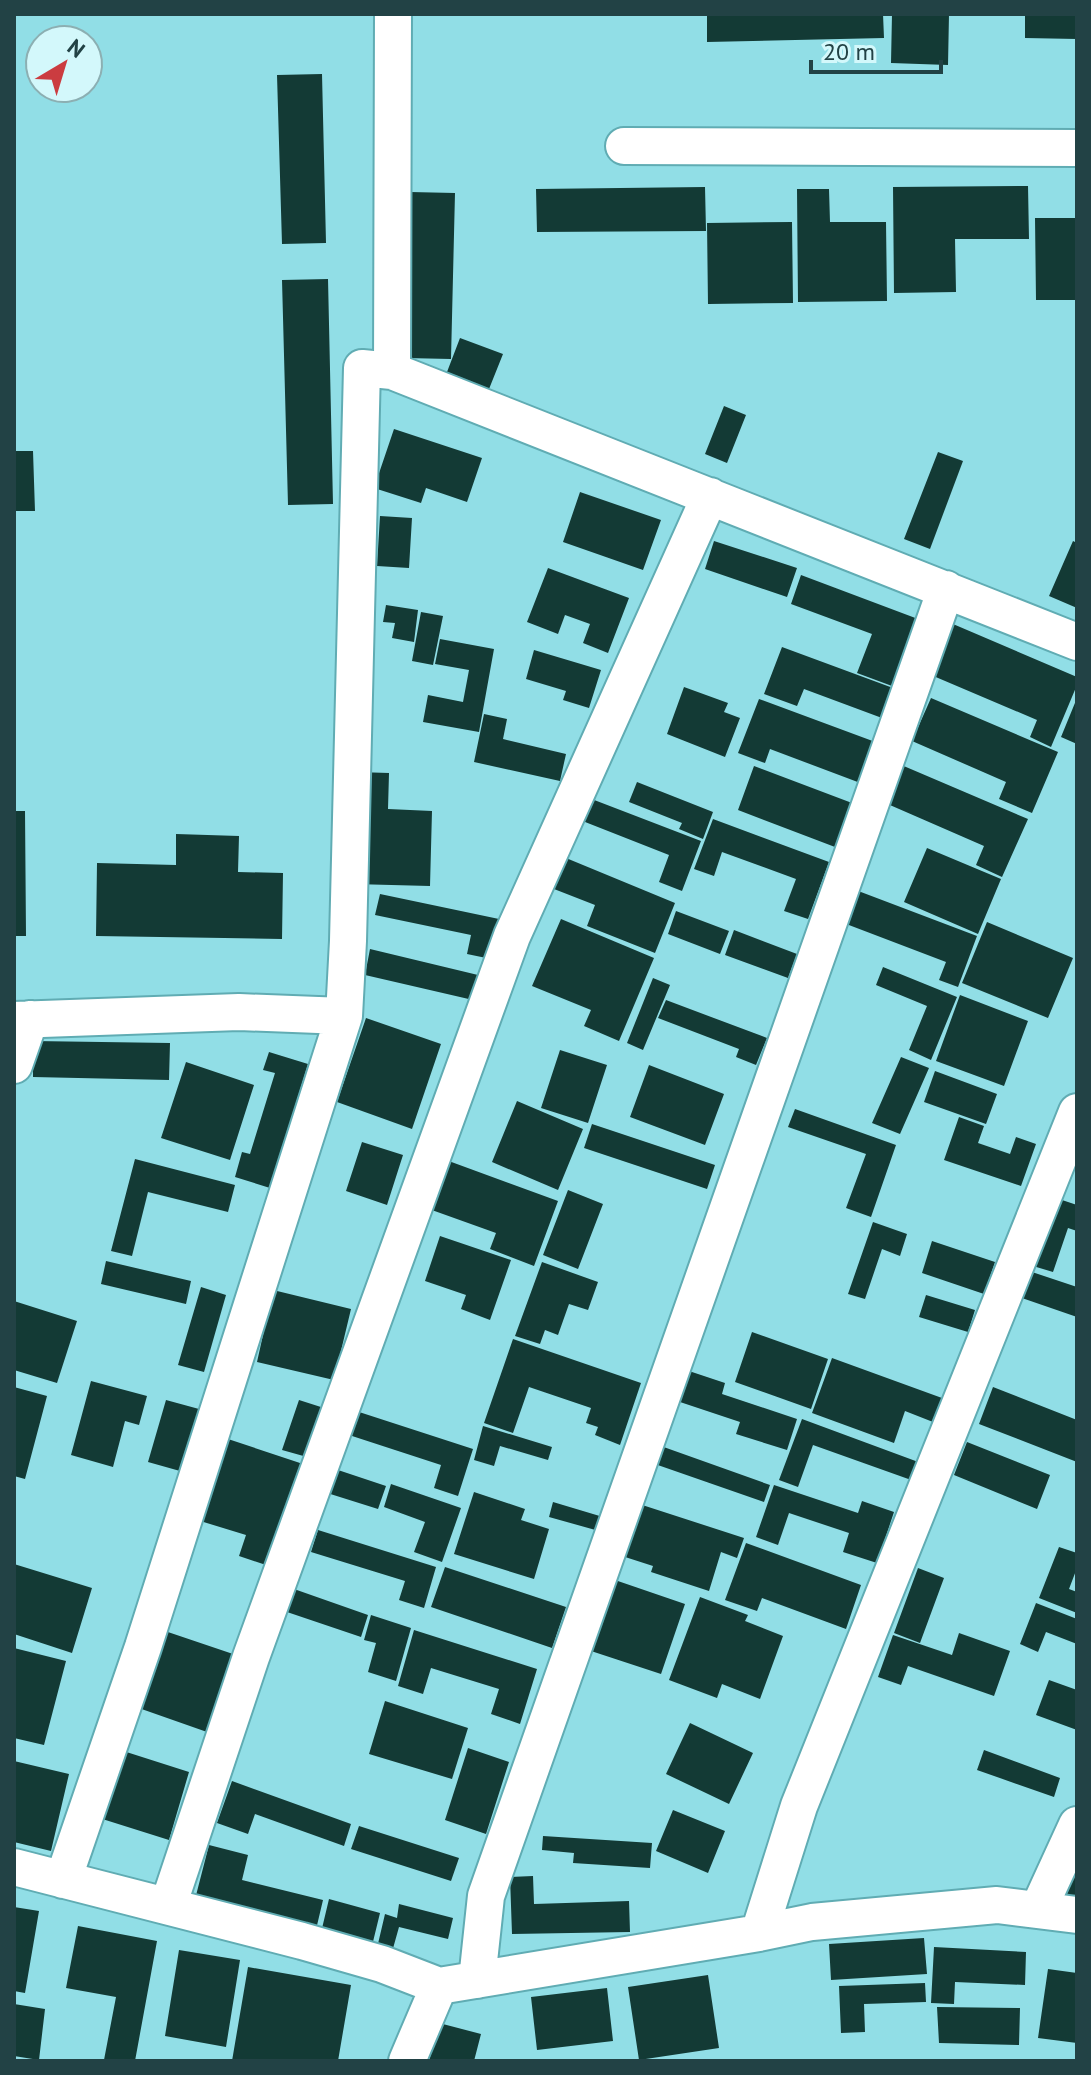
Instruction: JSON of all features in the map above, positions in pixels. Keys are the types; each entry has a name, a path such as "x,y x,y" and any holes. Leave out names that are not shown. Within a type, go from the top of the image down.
{"street":[{"path":"392,371 393,14"},
{"path":"624,146 1077,148"},
{"path":"63,1880 143,1647 344,1016 362,368 392,371 1077,642"},
{"path":"168,1906 251,1657 512,936 710,496"},
{"path":"477,1980 486,1896 946,589"},
{"path":"14,1065 22,1020 239,1012 344,1016"},
{"path":"759,1933 799,1806 1077,1112"},
{"path":"1038,1910 1077,1825"},
{"path":"14,1867 302,1941 368,1960 439,1986 812,1922 997,1905 1077,1915"},
{"path":"407,2061 439,1986"}],"building":[{"path":"707,14 883,14 884,38 707,42"},
{"path":"892,14 949,14 948,65 891,63"},
{"path":"1025,14 1077,14 1077,39 1025,38"},
{"path":"322,74 326,243 282,244 277,75"},
{"path":"1028,186 1029,239 955,239 956,292 894,293 893,187"},
{"path":"705,187 706,231 537,232 536,189"},
{"path":"797,189 829,189 830,222 886,222 887,301 798,302"},
{"path":"410,192 455,193 451,359 406,358"},
{"path":"1035,218 1077,218 1077,300 1036,300"},
{"path":"792,222 793,303 708,304 707,223"},
{"path":"328,279 333,504 288,505 282,280"},
{"path":"460,338 503,354 489,389 447,372"},
{"path":"724,406 746,415 727,463 705,454"},
{"path":"394,429 482,458 467,502 426,488 421,503 374,488"},
{"path":"14,451 33,451 35,511 14,511"},
{"path":"938,452 963,461 930,549 904,539"},
{"path":"580,492 661,520 643,570 563,542"},
{"path":"380,516 412,518 409,568 377,566"},
{"path":"714,541 797,568 787,597 705,569"},
{"path":"1073,541 1077,543 1077,608 1049,596"},
{"path":"548,568 629,598 608,653 583,643 590,624 565,615 558,634 527,622"},
{"path":"801,575 918,619 892,686 857,673 872,634 791,604"},
{"path":"386,605 418,610 414,642 392,638 395,623 383,622"},
{"path":"421,612 443,616 433,665 412,661"},
{"path":"953,624 1077,677 1077,685 1051,747 1030,737 1037,720 931,675"},
{"path":"440,639 494,649 479,732 423,722 428,695 463,702 469,670 435,664"},
{"path":"782,647 893,688 882,718 804,689 797,706 764,694"},
{"path":"534,650 601,670 589,708 563,700 566,691 526,679"},
{"path":"684,687 728,703 724,712 740,718 725,757 667,734"},
{"path":"931,698 1058,752 1032,813 999,799 1006,782 912,741"},
{"path":"1077,698 1077,744 1061,737"},
{"path":"759,699 878,743 863,784 770,749 765,763 738,753"},
{"path":"484,714 507,719 503,739 566,754 560,781 474,762"},
{"path":"899,764 1028,819 1002,877 976,865 984,846 883,802"},
{"path":"754,766 852,803 835,847 738,810"},
{"path":"357,772 389,773 388,809 432,811 430,886 353,884"},
{"path":"637,782 713,812 703,839 679,829 682,823 629,802"},
{"path":"589,798 701,841 682,891 659,882 669,855 580,820"},
{"path":"14,811 25,811 26,936 14,936"},
{"path":"713,819 829,862 808,919 784,911 796,879 722,852 714,876 694,869"},
{"path":"176,834 239,836 238,872 283,873 282,939 96,936 97,863 176,865"},
{"path":"927,848 1001,879 978,934 904,902"},
{"path":"566,858 675,903 655,953 587,926 595,905 554,889"},
{"path":"853,889 977,936 958,987 939,980 946,962 841,922"},
{"path":"380,894 499,919 491,959 467,954 471,935 375,915"},
{"path":"676,911 729,931 720,954 668,934"},
{"path":"561,919 654,958 619,1041 584,1026 591,1010 532,986"},
{"path":"987,922 1073,958 1048,1018 962,983"},
{"path":"734,930 797,954 788,978 725,955"},
{"path":"370,949 478,975 473,1000 365,975"},
{"path":"883,967 957,997 931,1060 909,1050 927,1006 876,985"},
{"path":"653,978 670,985 643,1050 627,1043"},
{"path":"960,995 1028,1021 1004,1086 936,1061"},
{"path":"666,1000 767,1038 756,1065 736,1057 739,1049 658,1018"},
{"path":"366,1018 441,1044 412,1129 337,1102"},
{"path":"33,1041 170,1043 169,1080 33,1077"},
{"path":"560,1050 607,1065 588,1123 541,1108"},
{"path":"269,1052 308,1064 270,1188 235,1177 242,1152 250,1154 275,1073 263,1070"},
{"path":"901,1057 929,1068 900,1134 872,1123"},
{"path":"186,1062 254,1085 230,1160 161,1138"},
{"path":"649,1065 724,1094 705,1145 630,1117"},
{"path":"935,1071 997,1094 986,1124 924,1102"},
{"path":"517,1101 583,1129 558,1190 492,1162"},
{"path":"795,1109 896,1145 871,1217 846,1208 866,1154 788,1127"},
{"path":"959,1117 984,1126 978,1143 1010,1154 1016,1137 1036,1144 1021,1186 944,1160"},
{"path":"592,1124 715,1165 707,1189 584,1148"},
{"path":"362,1142 403,1155 387,1205 346,1191"},
{"path":"135,1159 235,1185 228,1212 148,1192 132,1256 111,1251"},
{"path":"446,1160 558,1201 534,1266 490,1249 496,1233 429,1209"},
{"path":"568,1190 603,1204 578,1269 543,1255"},
{"path":"1056,1198 1077,1205 1077,1231 1068,1228 1053,1272 1033,1266"},
{"path":"873,1222 907,1234 900,1256 882,1249 865,1299 848,1294"},
{"path":"440,1236 511,1260 490,1320 461,1309 466,1295 425,1281"},
{"path":"932,1241 995,1262 984,1294 922,1273"},
{"path":"106,1261 191,1281 186,1304 101,1284"},
{"path":"542,1262 598,1282 588,1310 569,1304 558,1335 545,1330 540,1344 515,1336"},
{"path":"1029,1271 1077,1287 1077,1317 1019,1297"},
{"path":"201,1287 226,1295 204,1372 178,1365"},
{"path":"273,1290 351,1309 334,1380 257,1362"},
{"path":"926,1295 975,1310 968,1332 919,1317"},
{"path":"14,1301 77,1321 57,1383 14,1370"},
{"path":"752,1332 828,1359 811,1409 735,1382"},
{"path":"513,1339 641,1383 620,1445 595,1435 598,1427 586,1423 591,1408 529,1387 513,1433 484,1423"},
{"path":"832,1358 942,1398 933,1422 905,1411 894,1443 812,1413"},
{"path":"683,1369 725,1383 722,1394 797,1419 787,1450 736,1434 740,1422 674,1400"},
{"path":"91,1381 147,1396 139,1425 125,1421 113,1467 71,1455"},
{"path":"14,1387 47,1396 25,1479 14,1476"},
{"path":"993,1387 1077,1420 1077,1462 979,1424"},
{"path":"166,1400 199,1409 180,1471 148,1462"},
{"path":"299,1400 324,1408 307,1457 282,1450"},
{"path":"356,1411 473,1449 458,1496 434,1488 441,1465 349,1435"},
{"path":"802,1419 921,1463 914,1481 813,1445 798,1487 779,1480"},
{"path":"483,1426 552,1447 548,1460 500,1446 494,1466 474,1460"},
{"path":"225,1438 303,1464 269,1566 239,1556 246,1535 197,1520"},
{"path":"967,1442 1050,1475 1037,1509 954,1475"},
{"path":"658,1445 770,1485 764,1502 652,1463"},
{"path":"332,1468 386,1486 378,1509 324,1492"},
{"path":"391,1484 461,1508 442,1562 414,1552 425,1522 384,1507"},
{"path":"774,1485 858,1513 862,1501 894,1512 877,1563 843,1552 849,1533 789,1513 778,1545 756,1537"},
{"path":"474,1492 525,1509 521,1520 549,1529 534,1579 454,1554"},
{"path":"553,1502 603,1517 599,1531 549,1517"},
{"path":"633,1502 744,1538 737,1558 721,1552 709,1591 651,1572 653,1566 622,1556"},
{"path":"318,1530 436,1567 424,1608 399,1600 405,1581 311,1552"},
{"path":"746,1543 861,1585 846,1629 762,1598 757,1611 725,1600"},
{"path":"1059,1547 1077,1553 1077,1568 1069,1589 1077,1592 1077,1613 1039,1598"},
{"path":"14,1564 92,1588 72,1653 14,1634"},
{"path":"445,1567 566,1607 552,1648 431,1607"},
{"path":"918,1568 944,1578 920,1643 894,1633"},
{"path":"612,1579 685,1604 661,1674 588,1650"},
{"path":"294,1589 368,1615 361,1637 287,1612"},
{"path":"700,1597 748,1615 745,1621 783,1636 760,1699 722,1684 717,1698 669,1680"},
{"path":"1036,1603 1077,1619 1077,1644 1046,1632 1038,1652 1020,1644"},
{"path":"371,1615 411,1628 396,1681 368,1672 376,1643 364,1640"},
{"path":"159,1629 233,1654 207,1732 133,1706"},
{"path":"414,1630 537,1669 520,1724 491,1714 499,1689 431,1668 423,1694 398,1686"},
{"path":"959,1633 1010,1651 994,1696 908,1666 901,1685 878,1677 893,1635 952,1655"},
{"path":"14,1648 66,1661 44,1745 14,1738"},
{"path":"1049,1680 1077,1690 1077,1730 1036,1715"},
{"path":"385,1701 468,1728 452,1779 369,1754"},
{"path":"690,1723 753,1753 729,1804 666,1774"},
{"path":"468,1748 509,1762 486,1834 445,1820"},
{"path":"117,1749 189,1772 169,1840 96,1817"},
{"path":"984,1750 1060,1778 1054,1797 977,1770"},
{"path":"14,1761 69,1774 51,1851 14,1842"},
{"path":"232,1781 351,1824 344,1846 255,1814 248,1834 217,1823"},
{"path":"673,1810 725,1831 708,1873 656,1851"},
{"path":"359,1826 459,1858 451,1881 351,1849"},
{"path":"543,1836 652,1843 650,1868 573,1863 574,1853 542,1850"},
{"path":"209,1845 248,1855 242,1880 323,1900 314,1938 193,1907"},
{"path":"1077,1856 1077,1903 1059,1895"},
{"path":"533,1876 534,1904 629,1901 630,1932 512,1934 510,1877"},
{"path":"329,1899 380,1913 370,1954 319,1941"},
{"path":"399,1904 453,1918 448,1939 399,1927 392,1952 377,1948 385,1914 397,1918"},
{"path":"14,1907 39,1911 25,1993 14,1991"},
{"path":"78,1926 157,1941 135,2061 104,2060 116,1997 66,1988"},
{"path":"924,1938 927,1974 831,1980 829,1944"},
{"path":"934,1947 1026,1952 1025,1985 955,1982 954,2004 931,2003"},
{"path":"179,1950 240,1960 226,2047 165,2036"},
{"path":"248,1967 351,1985 338,2061 232,2061"},
{"path":"1048,1969 1077,1973 1077,2043 1038,2038"},
{"path":"708,1975 719,2048 639,2060 628,1987"},
{"path":"925,1983 926,2002 864,2004 865,2032 841,2033 839,1986"},
{"path":"607,1988 613,2041 537,2050 531,1997"},
{"path":"14,2004 45,2009 39,2060 14,2056"},
{"path":"937,2007 1020,2008 1019,2045 939,2043"},
{"path":"439,2023 481,2034 474,2061 429,2061"}]}
